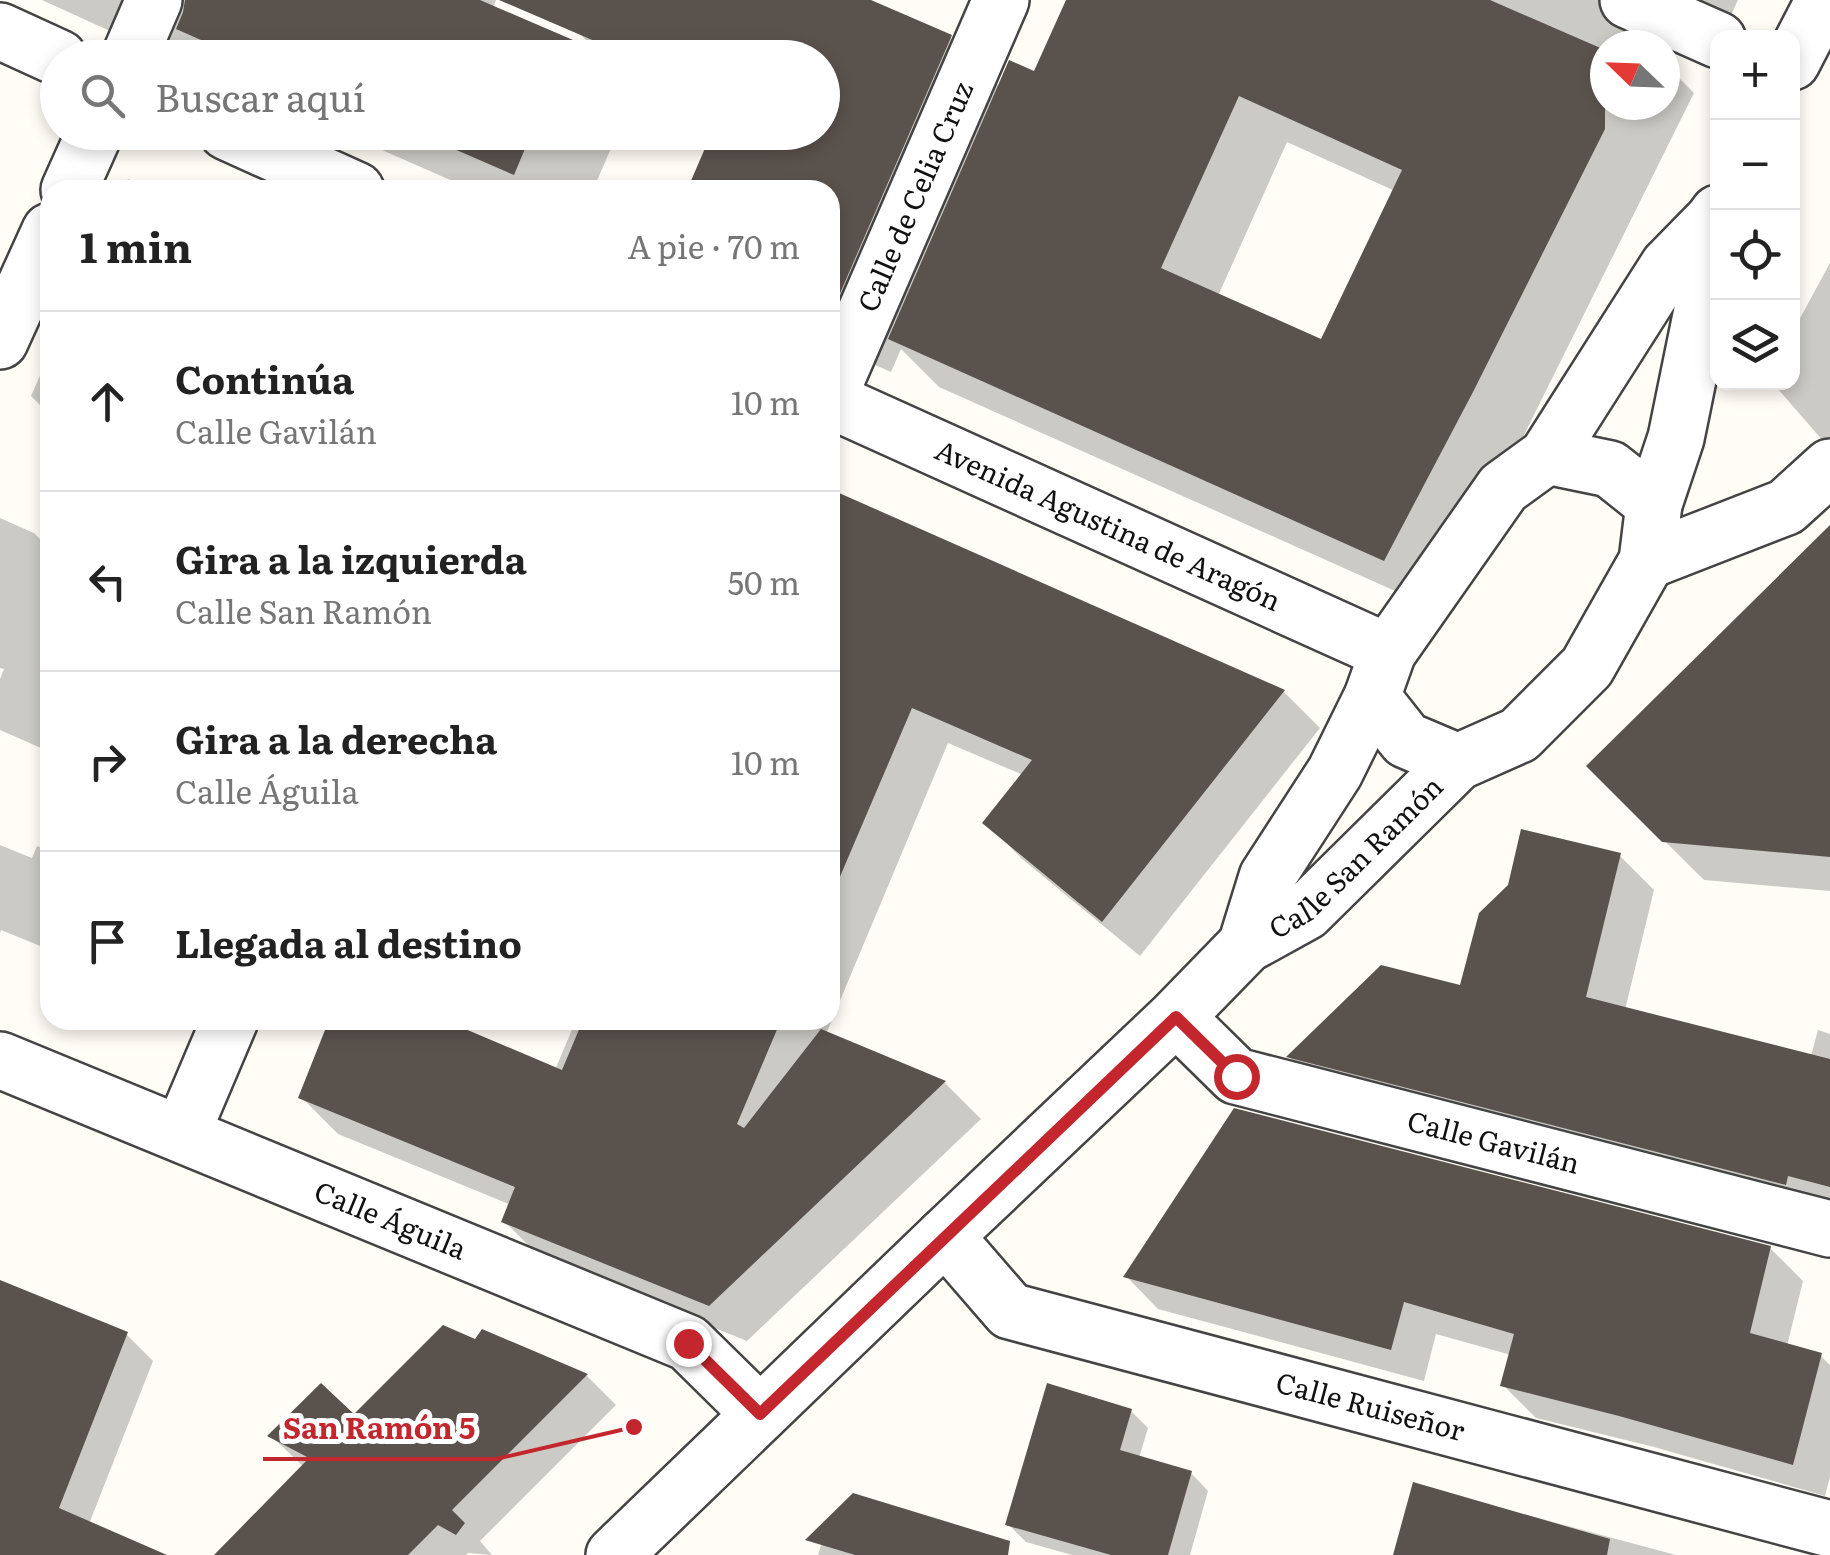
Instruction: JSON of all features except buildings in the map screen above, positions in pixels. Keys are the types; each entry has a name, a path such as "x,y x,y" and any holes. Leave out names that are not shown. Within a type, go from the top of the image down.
{"street":[{"path":"137,40 154,0"},
{"name":"Calle de Celia Cruz","path":"840,374 1001,0"},
{"path":"1628,0 1710,36"},
{"path":"1800,46 1824,0"},
{"path":"0,31 40,50"},
{"path":"73,180 87,150"},
{"path":"267,150 334,180"},
{"path":"1654,504 1610,469 1547,456 1668,266 1710,222"},
{"path":"0,341 40,254"},
{"path":"1710,264 1676,438 1654,504 1647,561 1786,507 1830,467"},
{"name":"Avenida Agustina de Aragón","path":"840,402 1380,674"},
{"name":"Calle San Ramón","path":"1246,945 1267,878 1336,772 1380,674 1503,488 1547,456"},
{"name":"Calle San Ramón","path":"614,1555 1176,1017 1246,945 1306,912 1458,762 1519,734 1587,667 1647,561"},
{"path":"1380,674 1406,740 1458,762"},
{"name":"Calle Gavilán","path":"1176,1017 1236,1076 1830,1229"},
{"path":"182,1134 226,1030"},
{"name":"Calle Águila","path":"0,1060 688,1343 760,1414"},
{"name":"Calle Ruiseñor","path":"944,1236 1010,1311 1830,1529"}],"place":[{"name":"San Ramón 5","path":"634,1427"}],"route":[{"path":"688,1343 760,1414 1176,1017 1236,1076"}]}
